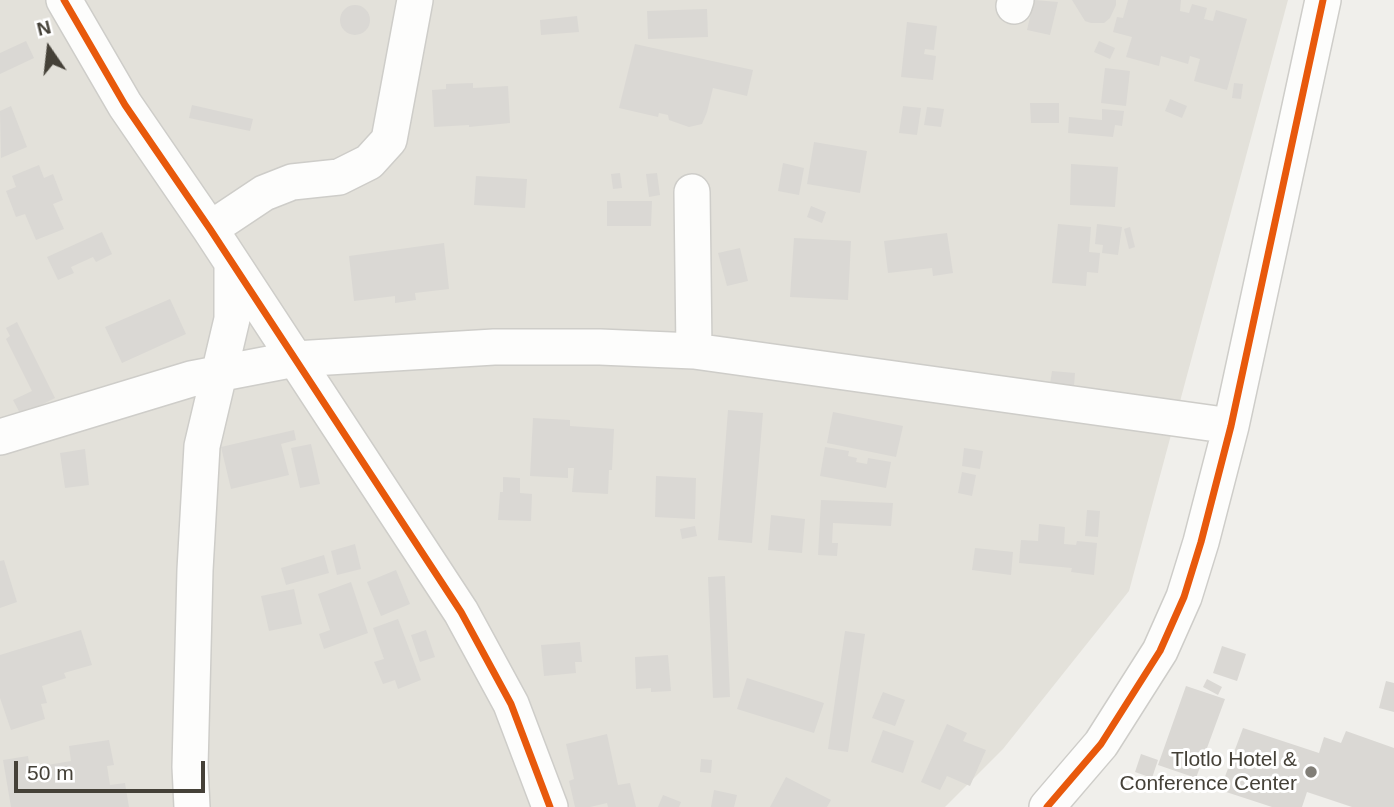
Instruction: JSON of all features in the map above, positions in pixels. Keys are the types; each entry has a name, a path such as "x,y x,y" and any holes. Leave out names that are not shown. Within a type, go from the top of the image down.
{"street":[{"path":"64,0 125,105 210,229 461,612 511,704 550,807"},
{"path":"210,229 264,192 292,182 339,177 369,162 389,140 415,0"},
{"path":"1047,807 1101,744 1160,651 1184,597 1231,426 1324,0"},
{"path":"692,192 694,351"},
{"path":"192,807 190,767 195,570 202,446 218,372 229,342 232,319 232,263"},
{"path":"0,437 218,372 295,359 494,346 694,351 1231,426"}],"shaded area":[{"path":"0,0 1288,0 1129,591 1003,749 945,807 0,807"}],"building":[{"path":"1034,0 1058,2 1050,35 1027,30"},
{"path":"1072,0 1116,0 1116,5 1110,18 1104,23 1091,23 1085,21"},
{"path":"1128,0 1181,0 1180,11 1189,13 1192,4 1207,8 1204,19 1213,21 1216,10 1247,19 1227,90 1194,81 1200,59 1190,56 1188,64 1161,56 1159,66 1126,57 1132,37 1113,32 1117,17 1123,18"},
{"path":"355,5 366,9 370,20 366,31 355,35 344,31 340,20 344,9"},
{"path":"707,9 708,37 648,39 647,11"},
{"path":"577,16 579,32 541,35 540,20"},
{"path":"907,22 937,26 934,50 925,49 924,54 936,56 933,80 901,77"},
{"path":"26,41 34,58 0,74 0,53"},
{"path":"1099,41 1115,48 1110,59 1094,52"},
{"path":"635,44 753,70 747,96 713,88 702,124 689,127 669,120 668,115 659,113 658,117 619,108"},
{"path":"1105,68 1130,71 1126,106 1101,103"},
{"path":"473,83 473,88 508,86 510,123 434,127 432,90 446,89 446,84"},
{"path":"1234,83 1243,84 1241,99 1232,98"},
{"path":"1170,99 1187,106 1182,118 1165,111"},
{"path":"1030,103 1059,103 1059,123 1031,123"},
{"path":"192,105 253,119 250,131 189,118"},
{"path":"11,106 27,147 1,158 0,111"},
{"path":"903,106 921,108 917,135 899,133"},
{"path":"927,107 944,109 941,127 924,125"},
{"path":"1102,109 1124,111 1122,126 1115,125 1113,137 1068,133 1069,117 1102,120"},
{"path":"814,142 867,151 860,193 807,184"},
{"path":"783,163 804,168 799,195 778,191"},
{"path":"1071,164 1118,167 1115,207 1070,205"},
{"path":"39,165 44,178 53,174 63,200 53,204 64,229 36,240 25,214 16,217 6,191 16,187 12,176"},
{"path":"620,173 622,188 613,189 611,174"},
{"path":"657,173 660,195 649,197 646,174"},
{"path":"476,176 527,179 525,208 474,205"},
{"path":"607,201 652,201 651,226 607,226"},
{"path":"811,206 826,212 822,223 807,217"},
{"path":"1058,224 1091,227 1089,252 1100,253 1098,273 1087,272 1086,286 1052,283"},
{"path":"1097,224 1122,227 1118,255 1102,253 1103,245 1095,244"},
{"path":"1130,227 1135,247 1129,249 1124,229"},
{"path":"102,232 112,254 96,262 93,257 71,267 74,273 58,280 47,257"},
{"path":"947,233 953,273 933,276 932,268 888,273 884,241"},
{"path":"794,238 851,241 848,300 790,297"},
{"path":"444,243 449,289 415,293 416,300 395,303 395,296 354,301 349,256"},
{"path":"740,248 748,281 727,286 718,253"},
{"path":"170,299 186,334 122,363 105,327"},
{"path":"17,322 55,398 21,415 13,400 32,391 6,339 10,336 6,328"},
{"path":"1052,371 1075,373 1074,386 1050,384"},
{"path":"728,410 763,413 752,543 718,540"},
{"path":"833,412 903,426 896,457 827,443"},
{"path":"533,418 570,420 570,426 614,429 608,494 572,492 574,468 568,468 568,478 530,476"},
{"path":"294,430 296,440 281,444 289,475 231,489 221,447"},
{"path":"311,444 320,484 300,488 291,448"},
{"path":"825,447 849,451 848,456 857,458 856,462 867,464 868,458 891,462 886,488 820,476"},
{"path":"964,448 983,451 980,469 962,466"},
{"path":"85,449 89,485 65,488 60,453"},
{"path":"962,472 976,475 972,496 958,493"},
{"path":"656,476 696,478 695,519 655,517"},
{"path":"503,477 520,478 520,493 532,494 531,521 498,520"},
{"path":"821,500 893,503 891,526 833,523 832,543 838,543 837,556 818,555"},
{"path":"1087,510 1100,511 1098,537 1085,536"},
{"path":"771,515 805,519 802,553 768,550"},
{"path":"1039,524 1065,527 1064,544 1076,545 1077,541 1097,543 1094,575 1071,572 1072,568 1019,563 1021,540 1038,541"},
{"path":"695,526 697,536 682,539 680,529"},
{"path":"355,544 361,569 337,575 331,551"},
{"path":"975,548 1013,552 1011,575 972,570"},
{"path":"324,555 329,573 286,585 281,568"},
{"path":"4,560 17,602 0,608 0,561"},
{"path":"396,570 410,604 381,616 367,582"},
{"path":"725,576 730,697 713,698 708,577"},
{"path":"351,582 368,633 324,649 319,634 330,630 318,594"},
{"path":"294,589 302,624 269,631 261,596"},
{"path":"398,619 421,680 398,689 395,680 383,684 374,662 384,659 373,628"},
{"path":"81,630 92,665 64,673 66,678 42,686 47,703 41,704 45,719 11,730 0,698 0,655"},
{"path":"426,630 435,657 420,662 411,635"},
{"path":"845,631 865,634 848,752 828,749"},
{"path":"580,642 582,662 575,662 576,673 544,676 541,645"},
{"path":"1222,646 1246,654 1237,681 1213,673"},
{"path":"668,655 671,691 651,692 651,688 636,689 635,657"},
{"path":"747,678 824,703 814,733 737,709"},
{"path":"1207,679 1222,687 1218,695 1203,687"},
{"path":"1386,681 1394,683 1394,712 1379,708"},
{"path":"1186,686 1225,699 1196,778 1158,765"},
{"path":"883,692 905,700 895,726 872,718"},
{"path":"947,724 967,733 963,741 986,750 970,786 947,776 940,790 921,782"},
{"name":"Tlotlo Hotel & Conference Center","path":"1243,728 1319,753 1324,737 1341,743 1346,731 1394,748 1394,807 1352,807 1307,792 1302,807 1272,807 1220,790"},
{"path":"883,730 914,741 903,773 871,762"},
{"path":"607,734 618,785 630,783 636,807 608,807 607,803 575,807 569,781 574,779 566,744"},
{"path":"109,740 114,765 107,766 110,785 125,783 129,807 11,807 3,760 28,756 30,768 71,761 69,746"},
{"path":"1141,754 1158,760 1152,778 1135,772"},
{"path":"701,759 712,760 711,773 700,772"},
{"path":"786,777 831,800 827,807 770,807"},
{"path":"714,790 737,795 734,807 711,807"},
{"path":"663,795 681,802 679,807 658,807"}],"cycle path":[{"path":"64,0 125,105 210,229 461,612 511,704 550,807"},
{"path":"1047,807 1101,744 1160,651 1184,597 1231,426 1323,0"}],"place":[{"name":"Tlotlo Hotel & Conference Center","path":"1311,772"}]}
